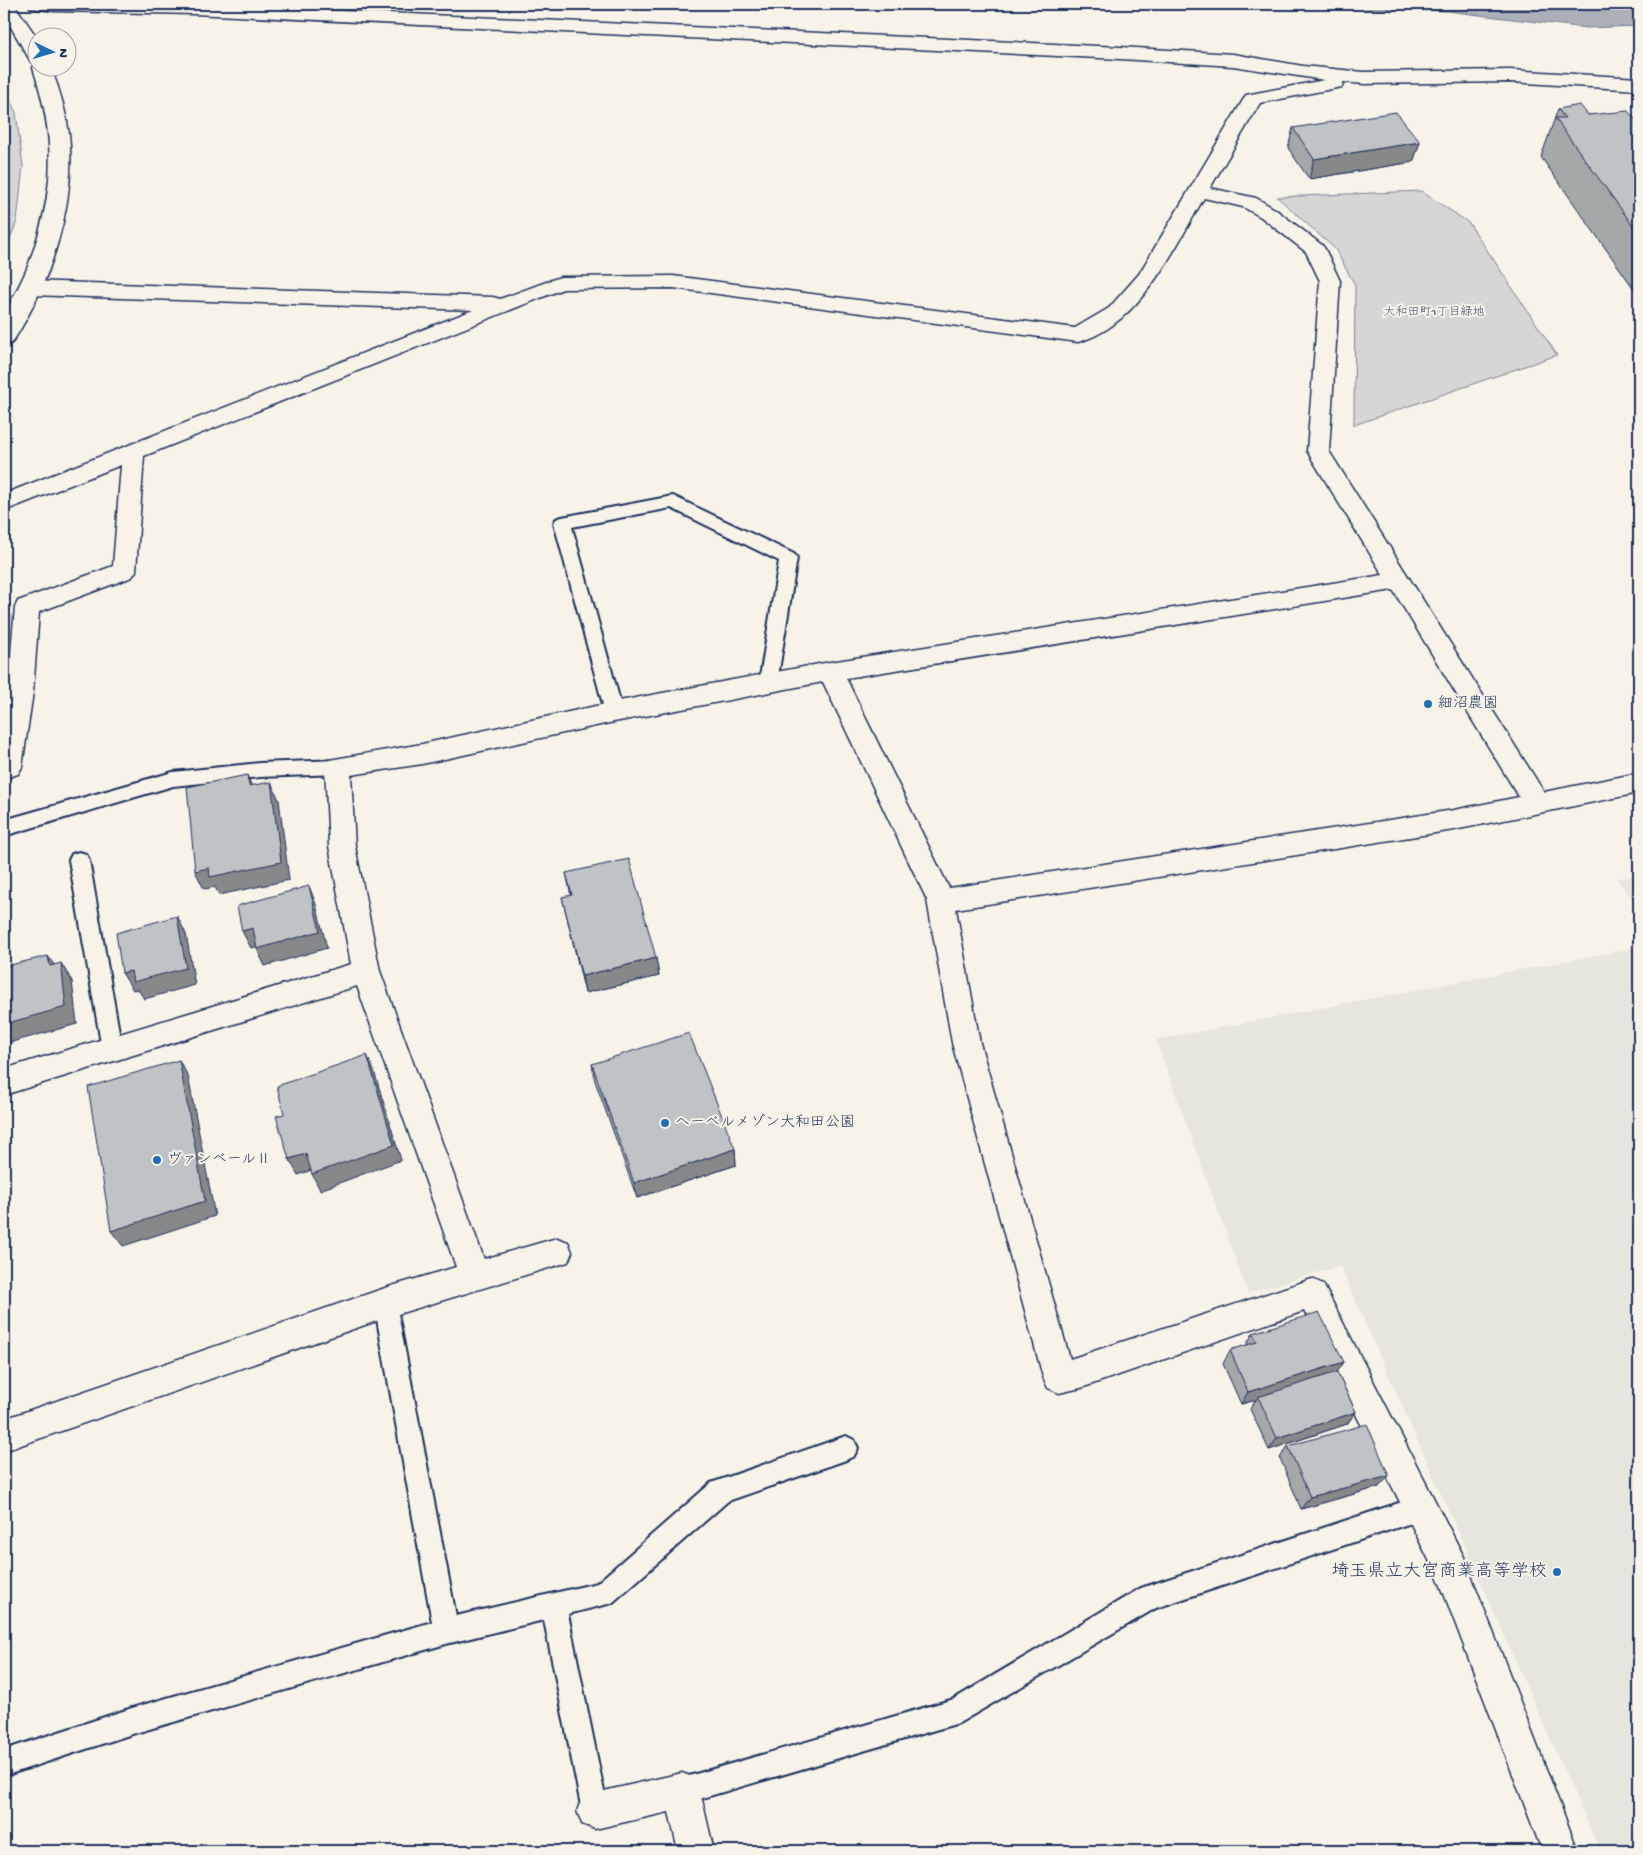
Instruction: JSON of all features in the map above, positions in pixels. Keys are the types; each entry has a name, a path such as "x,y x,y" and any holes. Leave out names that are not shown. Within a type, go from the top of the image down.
{"street":[{"path":"5,4 28,39"},
{"path":"37,4 214,10 1233,60 1304,72 1364,78 1510,76 1639,84"},
{"path":"1233,60 1253,99"},
{"path":"4,338 30,288 41,261 52,223 59,178 59,136 52,98 45,78"},
{"path":"4,502 560,283 673,282 1078,335 1116,313 1147,277 1253,99 1364,78"},
{"path":"1198,191 1249,202 1268,213 1316,249 1330,280 1318,452 1537,804"},
{"path":"30,288 504,305"},
{"path":"9,767 12,694 27,606 124,571 132,453"},
{"path":"475,1276 366,971 342,846 338,767 422,754 614,712 830,671 1398,581"},
{"path":"830,671 941,900 966,1043 1059,1377 1081,1372 1312,1294 1452,1570 1560,1851"},
{"path":"941,900 1454,820 1639,783"},
{"path":"4,1082 366,971"},
{"path":"4,1434 384,1303 557,1252"},
{"path":"595,1811 682,1791 696,1851"}],"lane":[{"path":"614,712 562,523 673,502 788,558 768,683"},
{"path":"4,828 173,779 260,770 338,767"},
{"path":"79,860 112,1049"},
{"path":"384,1303 446,1631"},
{"path":"4,1763 132,1721 446,1631 603,1594 720,1492 846,1448"},
{"path":"682,1791 959,1710 1150,1597 1420,1508"},
{"path":"554,1605 595,1811"}],"shaded area":[{"path":"1258,4 1639,4 1639,26 1586,28 1447,11"},
{"path":"1639,875 1639,907 1617,879"},
{"name":"埼玉県立大宮商業高等学校","path":"1639,947 1639,1851 1600,1851 1340,1266 1248,1293 1156,1040"}],"green space":[{"path":"4,86 16,113 23,166 17,221 4,254"},
{"name":"大和田町1丁目緑地","path":"1421,191 1469,223 1557,355 1354,425 1355,285 1335,249 1277,197"}],"building":[{"path":"1580,105 1588,115 1628,111 1639,124 1639,234 1555,118 1565,118 1558,109"},
{"path":"1396,112 1420,142 1314,159 1293,128"},
{"path":"247,775 249,786 271,782 281,862 210,877 209,868 195,871 187,787"},
{"path":"629,859 656,958 582,976 562,897 572,895 566,873"},
{"path":"309,886 320,931 257,949 253,928 242,931 237,906"},
{"path":"177,916 186,968 133,982 131,971 122,973 116,933"},
{"path":"48,956 50,966 61,963 66,1007 4,1024 4,973 6,973 6,966"},
{"name":"ヘーベルメゾン大和田公園","path":"689,1033 735,1149 634,1183 592,1064"},
{"path":"367,1055 394,1145 312,1174 306,1154 289,1159 276,1116 284,1114 277,1086"},
{"name":"ヴァンベールⅡ","path":"179,1060 205,1201 111,1231 88,1087"},
{"path":"1319,1312 1344,1362 1248,1392 1230,1350 1257,1342 1253,1333"},
{"path":"1337,1372 1356,1412 1277,1438 1258,1397"},
{"path":"1367,1424 1389,1476 1310,1497 1288,1446"}],"place":[{"name":"細沼農園","path":"1428,704"},
{"name":"ヘーベルメゾン大和田公園","path":"665,1123"},
{"name":"ヴァンベールⅡ","path":"157,1160"},
{"name":"埼玉県立大宮商業高等学校","path":"1557,1572"}]}
